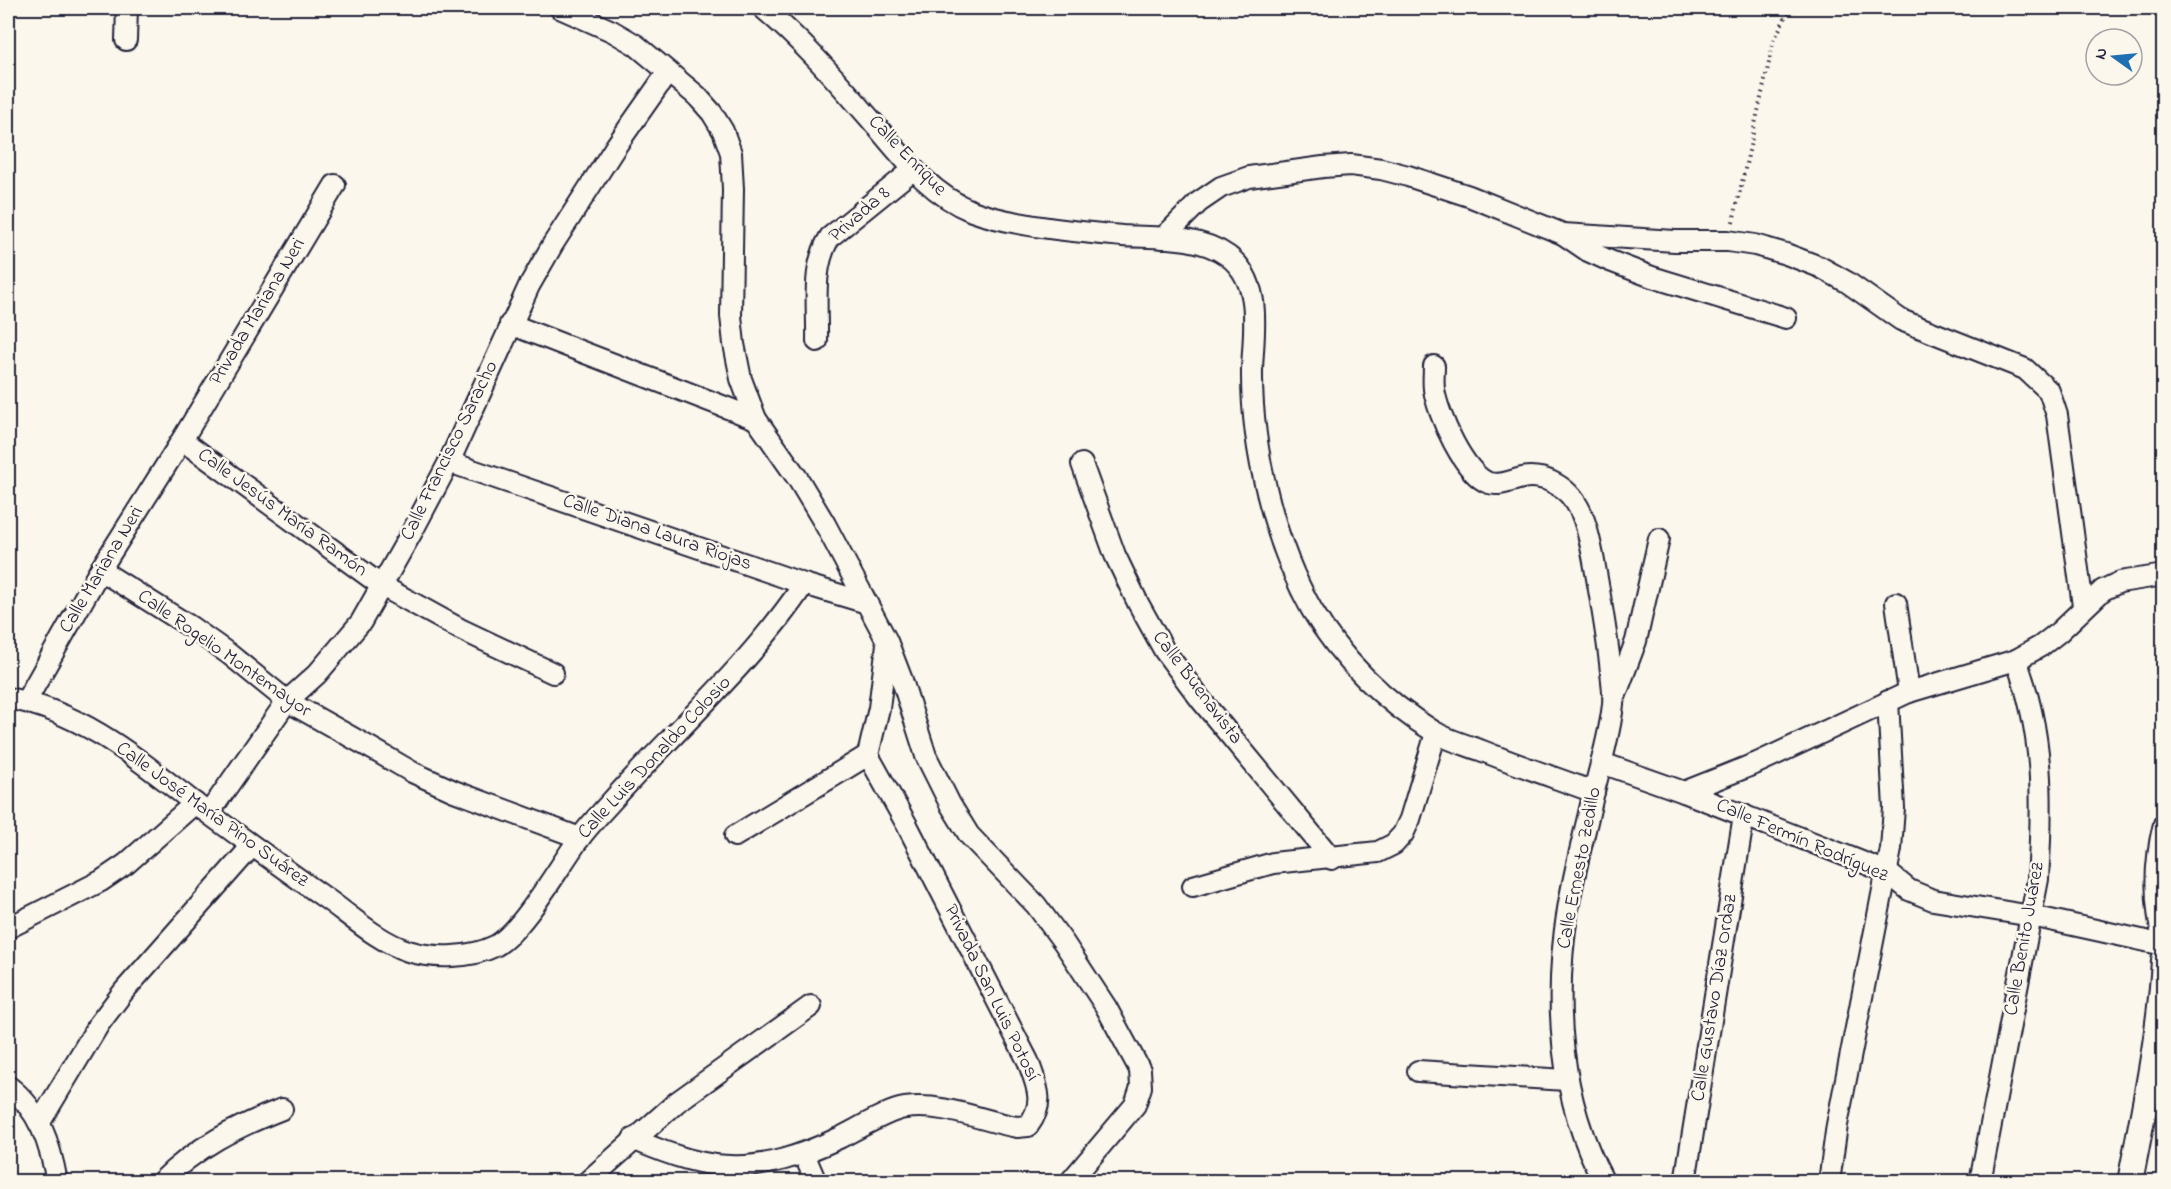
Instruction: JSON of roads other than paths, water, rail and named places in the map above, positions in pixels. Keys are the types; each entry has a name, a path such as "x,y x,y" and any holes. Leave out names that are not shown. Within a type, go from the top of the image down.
{"street":[{"path":"126,40 128,8"},
{"path":"560,8 612,31 636,45 698,96 723,131 731,153 733,189 731,316 734,344 741,379 756,419 798,479 825,524 887,641 926,756 937,781 969,835 1036,905 1064,943 1106,1007 1140,1070 1141,1088 1135,1105 1070,1182"},
{"name":"Calle Enrique","path":"763,8 785,26 814,56 914,169 935,190 950,200 992,218 1110,234 1189,241 1228,256 1242,271 1249,285 1253,303 1254,414 1262,471 1275,521 1312,610 1340,648 1370,681 1402,710 1436,733 1594,792"},
{"name":"Calle Francisco Saracho","path":"8,928 101,881 202,808 287,701 317,674 361,622 448,462 510,324 553,244 616,146 668,72"},
{"path":"1163,238 1199,202 1221,187 1250,177 1351,165 1408,176 1469,196 1563,234 1588,251 1610,261 1652,277 1786,318"},
{"name":"Privada 8","path":"818,341 819,261 824,246 830,237 914,169"},
{"name":"Privada Mariana Neri","path":"182,440 335,185"},
{"path":"1563,234 1675,241 1728,241 1755,245 1820,267 1847,282 1901,320 2025,369 2049,391 2057,416 2083,606"},
{"path":"510,324 756,419"},
{"path":"1434,366 1434,390 1446,425 1460,453 1481,479 1501,484 1532,477 1545,479 1560,486 1573,496 1580,509 1591,545 1607,633 1614,703"},
{"name":"Calle Mariana Neri","path":"17,700 182,440"},
{"name":"Calle Jesús María Ramón","path":"182,440 382,586 441,619 553,673"},
{"name":"Calle Diana Laura Riojas","path":"448,462 804,584 867,603"},
{"name":"Calle Buenavista","path":"1082,464 1115,555 1164,650 1201,700 1332,859"},
{"path":"1614,703 1636,641 1659,539"},
{"name":"Calle Rogelio Montemayor","path":"100,570 229,654 287,701 412,772 488,805 580,838"},
{"path":"1684,792 1757,763 1909,692 2016,660 2041,646 2059,632 2083,606 2103,590 2121,582 2163,575"},
{"name":"Calle Luis Donaldo Colosio","path":"407,950 429,955 471,954 496,945 511,933 580,838 767,636 804,584"},
{"path":"1896,603 1909,692"},
{"path":"735,836 868,755 879,708 887,641"},
{"name":"Calle Benito Juárez","path":"1980,1182 2038,879 2041,833 2039,751 2026,687 2016,660"},
{"name":"Calle José María Pino Suárez","path":"17,700 71,717 91,728 162,776 252,846 379,936 407,950"},
{"path":"1829,1182 1837,1125 1887,872 1894,808 1888,701"},
{"name":"Calle Ernesto Zedillo","path":"1604,1182 1590,1156 1579,1126 1567,1080 1561,1008 1562,956 1568,908 1614,703"},
{"path":"1193,886 1273,863 1332,859 1378,852 1394,844 1403,834 1410,819 1436,733"},
{"name":"Privada San Luis Potosí","path":"633,1139 665,1153 727,1168 757,1166 804,1154 902,1108 921,1106 944,1108 1017,1127 1028,1126 1035,1117 1039,1105 1039,1093 1028,1061 907,825 868,755"},
{"name":"Calle Fermín Rodríguez","path":"1602,763 1684,792 1887,872 1909,890 1933,900 2032,916 2163,944"},
{"name":"Calle Gustavo Díaz Ordaz","path":"1685,1182 1744,815"},
{"path":"2163,824 2157,861 2157,898 2163,944"},
{"path":"40,1122 99,1024 124,991 252,846"},
{"path":"2130,1182 2156,1095 2163,960"},
{"path":"587,1182 677,1102 811,1006"},
{"path":"1418,1071 1567,1080"},
{"path":"8,1086 40,1122 52,1154 57,1182"},
{"path":"161,1182 176,1167 209,1142 238,1126 282,1109"},
{"path":"804,1154 816,1182"}]}
